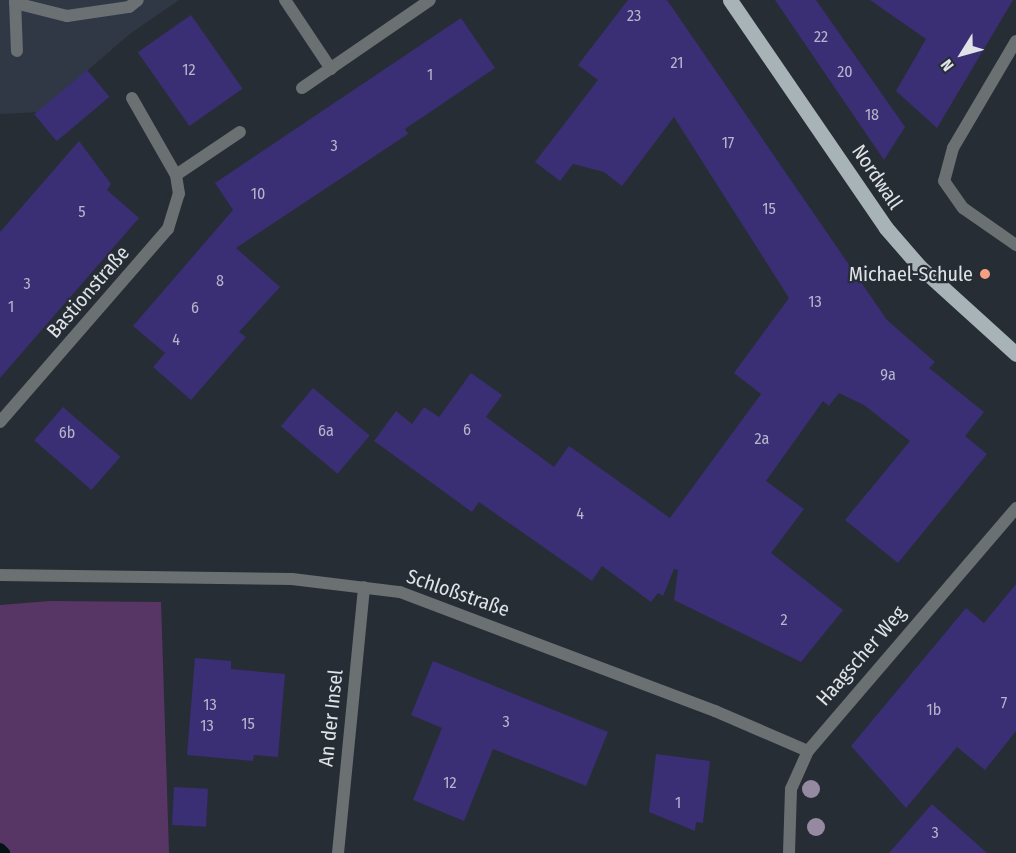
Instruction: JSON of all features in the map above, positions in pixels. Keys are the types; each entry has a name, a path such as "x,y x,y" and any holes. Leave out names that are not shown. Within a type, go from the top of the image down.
{"main road":[{"name":"Nordwall","path":"730,0 886,228 919,266 1016,354"}],"street":[{"path":"17,51 15,2 67,16 129,7 138,0"},
{"path":"285,0 331,69"},
{"path":"302,88 430,0"},
{"path":"1016,41 953,148 944,181 963,208 1016,245"},
{"name":"Bastionstraße","path":"0,422 168,229 179,195 176,175 132,98"},
{"path":"176,175 240,132"},
{"name":"Haagscher Weg","path":"789,853 791,789 808,751 1016,508"},
{"name":"Schloßstraße","path":"0,575 292,579 364,587 433,601 808,751"},
{"name":"An der Insel","path":"338,853 364,587"}],"shaded area":[{"path":"0,0 179,0 131,33 39,112 0,114"},
{"path":"50,601 161,602 169,853 0,853 0,605"}],"building":[{"path":"628,0 667,0 887,320 935,362 929,368 984,412 965,436 987,454 898,563 845,520 910,441 864,405 839,393 829,406 823,401 766,481 804,509 771,553 843,610 801,662 674,600 678,570 674,569 663,596 658,593 651,602 602,566 592,581 479,502 472,512 374,441 396,411 412,424 424,407 439,417 471,373 502,395 486,417 554,467 569,446 670,518 761,394 734,373 789,298 674,117 622,186 604,172 573,164 560,181 535,162 598,80 578,65"},
{"path":"775,0 816,0 905,127 884,160"},
{"path":"870,0 1013,0 937,128 896,91 926,39"},
{"path":"191,15 243,89 189,126 138,52"},
{"path":"461,18 495,68 405,129 408,134 236,248 280,287 239,332 246,337 191,400 153,367 165,353 133,326 233,210 215,183"},
{"path":"87,70 109,97 57,141 34,114"},
{"path":"79,141 111,184 107,190 139,218 0,378 0,232"},
{"path":"313,388 370,436 338,474 281,426"},
{"path":"63,407 120,457 91,490 34,440"},
{"path":"1016,584 1016,731 985,770 957,747 906,808 851,746 966,608 984,623"},
{"path":"195,658 231,661 231,669 285,674 278,757 254,755 253,761 187,755"},
{"path":"433,661 608,732 586,786 493,749 464,821 413,800 442,728 411,715"},
{"path":"656,754 710,761 703,823 696,822 695,831 649,812"},
{"path":"174,787 208,789 206,827 172,825"},
{"path":"932,804 987,853 889,853"}],"waterway":[{"path":"0,849 4,853"}],"place":[{"name":"Michael-Schule","path":"985,274"}]}
